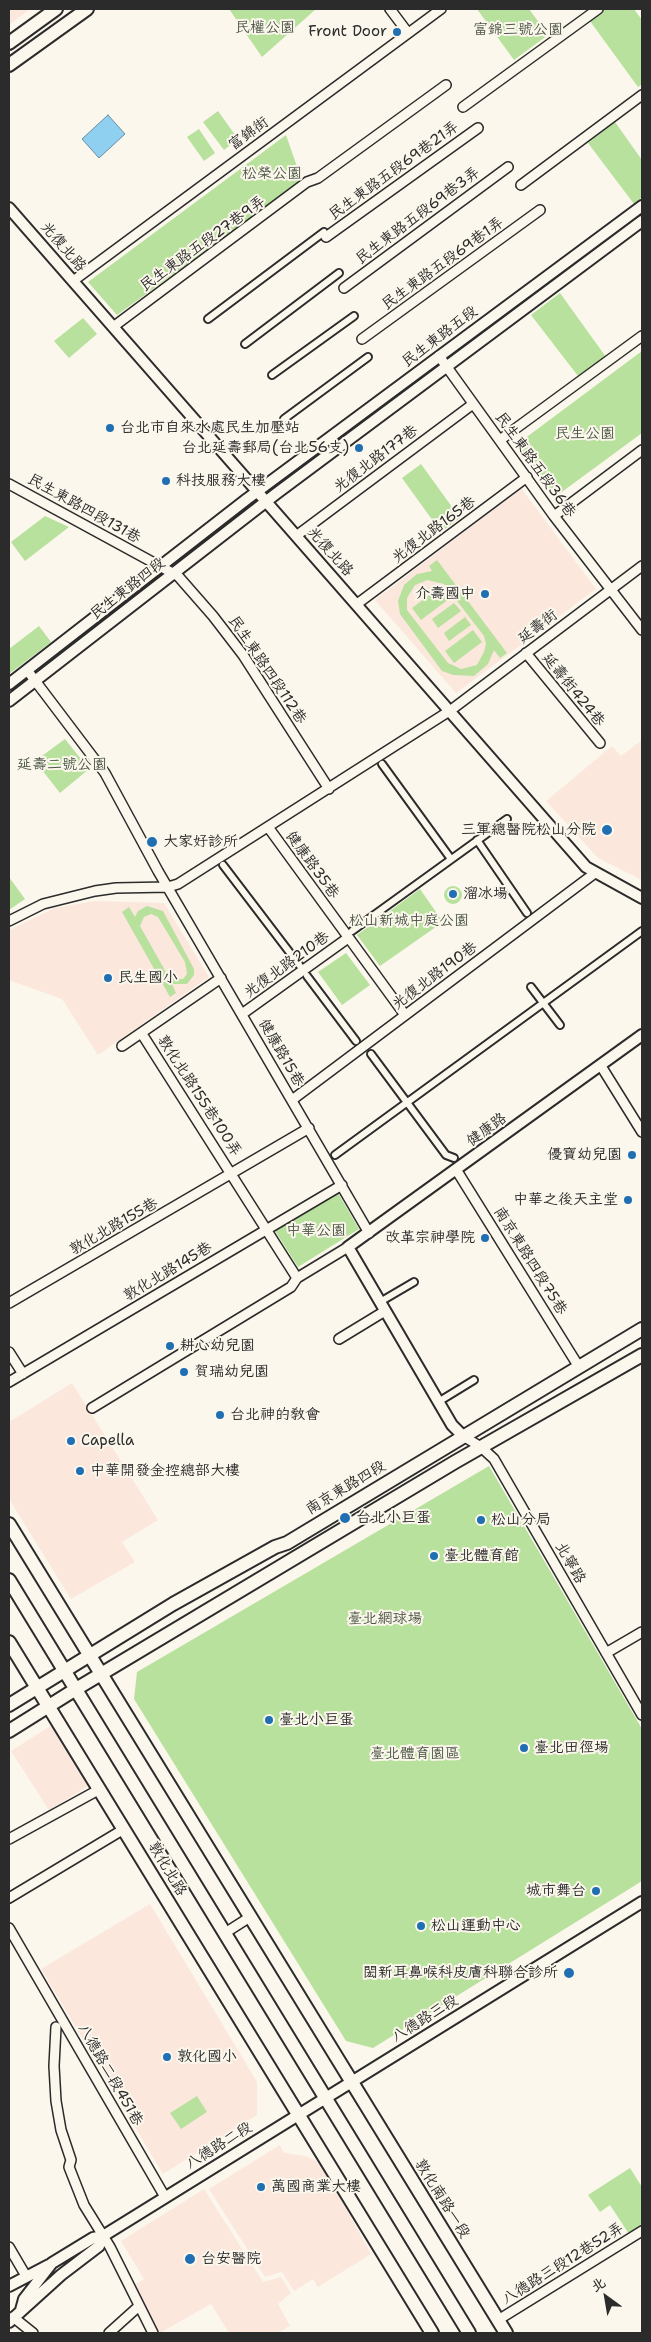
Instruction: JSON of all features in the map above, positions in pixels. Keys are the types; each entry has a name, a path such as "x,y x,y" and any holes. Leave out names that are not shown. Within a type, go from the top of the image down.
{"main road":[{"path":"9,43 56,9"},
{"path":"9,65 87,9"},
{"name":"南京東路四段","path":"9,1705 218,1578 275,1547 288,1543 642,1329"},
{"path":"9,1731 48,1705 481,1447 642,1356"},
{"path":"9,1524 351,2081"},
{"name":"敦化北路","path":"9,1580 326,2096"},
{"name":"敦化北路","path":"9,1642 297,2114"},
{"name":"敦化南路一段","path":"351,2081 506,2333"},
{"path":"326,2096 470,2333"},
{"path":"297,2114 432,2333"}],"street":[{"path":"390,9 408,33"},
{"name":"富錦街","path":"73,281 441,9"},
{"path":"463,107 598,9"},
{"name":"民生東路五段27巷9弄","path":"114,327 307,182 318,178 446,85"},
{"path":"521,185 642,95"},
{"name":"民生東路五段69巷21弄","path":"325,234 478,128"},
{"name":"民生東路五段69巷3弄","path":"344,288 508,167"},
{"name":"民生東路五段","path":"257,492 642,206"},
{"name":"光復北路","path":"9,208 257,492 451,710 586,867 642,898"},
{"name":"民生東路五段69巷1弄","path":"362,339 540,210"},
{"name":"民生東路五段","path":"265,501 642,221"},
{"path":"208,319 325,234"},
{"path":"245,344 339,273"},
{"path":"272,375 354,316"},
{"path":"500,440 642,336"},
{"name":"民生東路五段36巷","path":"439,356 554,516 642,630"},
{"path":"284,419 368,357"},
{"name":"光復北路177巷","path":"296,536 473,404"},
{"path":"554,516 642,450"},
{"name":"光復北路165巷","path":"357,604 526,477"},
{"name":"民生東路四段131巷","path":"9,484 172,574"},
{"name":"民生東路四段","path":"9,684 257,492"},
{"name":"民生東路四段","path":"9,700 265,501"},
{"name":"延壽街","path":"168,887 184,880 451,710 642,566"},
{"name":"民生東路四段112巷","path":"172,574 182,581 242,655 329,789"},
{"name":"延壽街424巷","path":"526,653 600,743"},
{"name":"健康路15巷","path":"27,670 105,773 168,887 369,1233"},
{"path":"382,764 451,858"},
{"path":"350,934 451,858 507,819"},
{"name":"健康路35巷","path":"268,827 350,934 405,1015"},
{"path":"477,840 527,913"},
{"path":"223,865 300,966"},
{"name":"光復北路190巷","path":"292,1100 595,873"},
{"path":"9,921 43,904 94,891 116,888 168,887"},
{"path":"335,1155 642,931"},
{"name":"光復北路210巷","path":"242,1014 350,934"},
{"path":"307,976 356,1041"},
{"path":"122,1046 221,978"},
{"path":"531,987 560,1025"},
{"name":"敦化北路155巷100弄","path":"142,1034 232,1174"},
{"name":"健康路","path":"92,1408 291,1287 297,1278 369,1233 642,1035"},
{"path":"371,1054 446,1155 454,1158"},
{"path":"601,1066 642,1132"},
{"name":"敦化北路155巷","path":"9,1303 309,1128"},
{"name":"南京東路四段75巷","path":"456,1170 579,1367"},
{"path":"232,1174 297,1278"},
{"name":"敦化北路145巷","path":"9,1382 342,1185"},
{"path":"348,1247 452,1425 463,1436"},
{"path":"385,1299 414,1282"},
{"path":"339,1339 386,1311"},
{"path":"9,1352 22,1374"},
{"path":"443,1399 474,1380"},
{"name":"北寧路","path":"463,1436 494,1458 642,1715"},
{"path":"606,1653 642,1632"},
{"path":"9,1838 100,1789"},
{"path":"9,1898 124,1829"},
{"name":"八德路三段","path":"351,2081 642,1902"},
{"path":"225,1932 250,1917"},
{"name":"八德路二段451巷","path":"9,1928 165,2197"},
{"path":"56,2027 54,2066 56,2101 61,2130 72,2160 69,2167 84,2205 103,2236 152,2333"},
{"name":"八德路二段","path":"13,2317 24,2299 52,2263 93,2238 103,2236 351,2081"},
{"name":"八德路三段12巷52弄","path":"498,2320 642,2231"},
{"name":"八德路二段","path":"13,2317 61,2275 99,2246 103,2236"},
{"path":"9,2247 26,2276"},
{"path":"9,2286 52,2263"},
{"path":"108,2333 139,2306"},
{"path":"13,2317 33,2333"}],"shaded area":[{"path":"9,9 30,9 9,25"},
{"name":"介壽國中","path":"521,488 596,589 456,693 375,600"},
{"name":"三軍總醫院松山分院","path":"642,740 642,880 598,858 546,801 612,746 621,756"},
{"name":"民生國小","path":"94,901 164,903 209,977 98,1055 62,999 9,980 9,930 55,908"},
{"path":"72,1383 158,1520 122,1542 135,1562 71,1599 9,1499 9,1422"},
{"path":"52,1725 90,1785 49,1810 11,1751"},
{"name":"敦化國小","path":"150,1904 257,2082 257,2115 163,2174 41,1969"},
{"path":"280,2145 284,2153 305,2156 321,2163 371,2254 318,2287 313,2279 294,2291 282,2272 265,2277 209,2189"},
{"name":"台安醫院","path":"204,2189 263,2282 281,2277 291,2293 278,2304 290,2326 278,2333 229,2333 211,2304 160,2333 156,2333 146,2314 147,2309 134,2285 144,2279 121,2241"}],"green space":[{"name":"民權公園","path":"229,9 316,9 262,57"},
{"name":"富錦三號公園","path":"477,9 529,9 548,35 514,60"},
{"path":"598,9 634,9 642,20 642,84 638,87 587,17"},
{"path":"218,111 238,139 224,150 203,122"},
{"path":"615,122 642,160 642,197 634,204 588,143"},
{"path":"199,129 215,153 204,161 187,137"},
{"name":"松榮公園","path":"286,135 302,181 117,315 88,282"},
{"path":"560,293 606,357 578,376 531,315"},
{"path":"83,318 97,334 69,358 54,341"},
{"name":"民生公園","path":"642,351 642,433 555,497 516,445"},
{"path":"421,464 460,518 441,532 402,478"},
{"path":"45,516 69,527 25,561 11,542"},
{"path":"437,560 507,653 500,658 494,650 488,664 474,676 453,675 442,671 400,614 398,601 404,585 417,574 432,571 429,566","holes":["427,580 444,584 484,636 486,644 477,665 461,669 448,663 407,610 407,598 415,585"]},
{"path":"440,587 449,599 421,620 412,608"},
{"path":"454,603 461,611 438,628 432,619"},
{"path":"465,617 471,625 449,641 444,633"},
{"path":"39,626 51,642 9,674 9,649"},
{"path":"473,630 482,642 454,663 445,651"},
{"name":"延壽二號公園","path":"65,739 89,769 60,793 35,761"},
{"path":"9,877 25,899 9,910"},
{"name":"溜冰場","path":"453,886 459,889 462,895 459,901 453,904 447,901 444,895 447,889"},
{"name":"松山新城中庭公園","path":"420,889 443,922 380,966 357,935"},
{"path":"147,906 163,911 194,969 194,975 187,984 172,984 176,993 170,997 122,912 129,907 135,917 138,911","holes":["151,914 158,917 185,962 187,974 183,979 171,978 167,974 140,926 144,917"]},
{"path":"346,953 370,985 342,1005 318,972"},
{"name":"中華公園","path":"338,1193 359,1229 298,1267 275,1231"},
{"name":"臺北體育園區","path":"489,1466 642,1729 642,1881 373,2048 346,2041 134,1699 137,1672"},
{"path":"197,2096 207,2112 181,2129 170,2113"},
{"path":"630,2168 642,2187 642,2226 629,2234 610,2205 600,2212 588,2195"}],"water":[{"path":"108,115 125,134 99,158 82,139"}],"place":[{"name":"Front Door","path":"397,32"},
{"name":"台北市自來水處民生加壓站","path":"110,428"},
{"name":"台北延壽郵局(台北56支)","path":"359,448"},
{"name":"科技服務大樓","path":"166,481"},
{"name":"介壽國中","path":"485,594"},
{"name":"三軍總醫院松山分院","path":"607,830"},
{"name":"大家好診所","path":"152,842"},
{"name":"溜冰場","path":"453,894"},
{"name":"民生國小","path":"108,978"},
{"name":"優寶幼兒園","path":"632,1155"},
{"name":"中華之後天主堂","path":"628,1200"},
{"name":"改革宗神學院","path":"485,1238"},
{"name":"耕心幼兒園","path":"170,1346"},
{"name":"賀瑞幼兒園","path":"184,1372"},
{"name":"台北神的教會","path":"220,1415"},
{"name":"Capella","path":"71,1441"},
{"name":"中華開發金控總部大樓","path":"80,1471"},
{"name":"台北小巨蛋","path":"345,1518"},
{"name":"松山分局","path":"481,1520"},
{"name":"臺北體育館","path":"434,1556"},
{"name":"臺北小巨蛋","path":"269,1720"},
{"name":"臺北田徑場","path":"524,1748"},
{"name":"城市舞台","path":"596,1891"},
{"name":"松山運動中心","path":"421,1926"},
{"name":"閎新耳鼻喉科皮膚科聯合診所","path":"569,1973"},
{"name":"敦化國小","path":"167,2057"},
{"name":"萬國商業大樓","path":"261,2187"},
{"name":"台安醫院","path":"190,2259"}],"park label":[{"name":"臺北網球場","path":"385,1619"}]}
